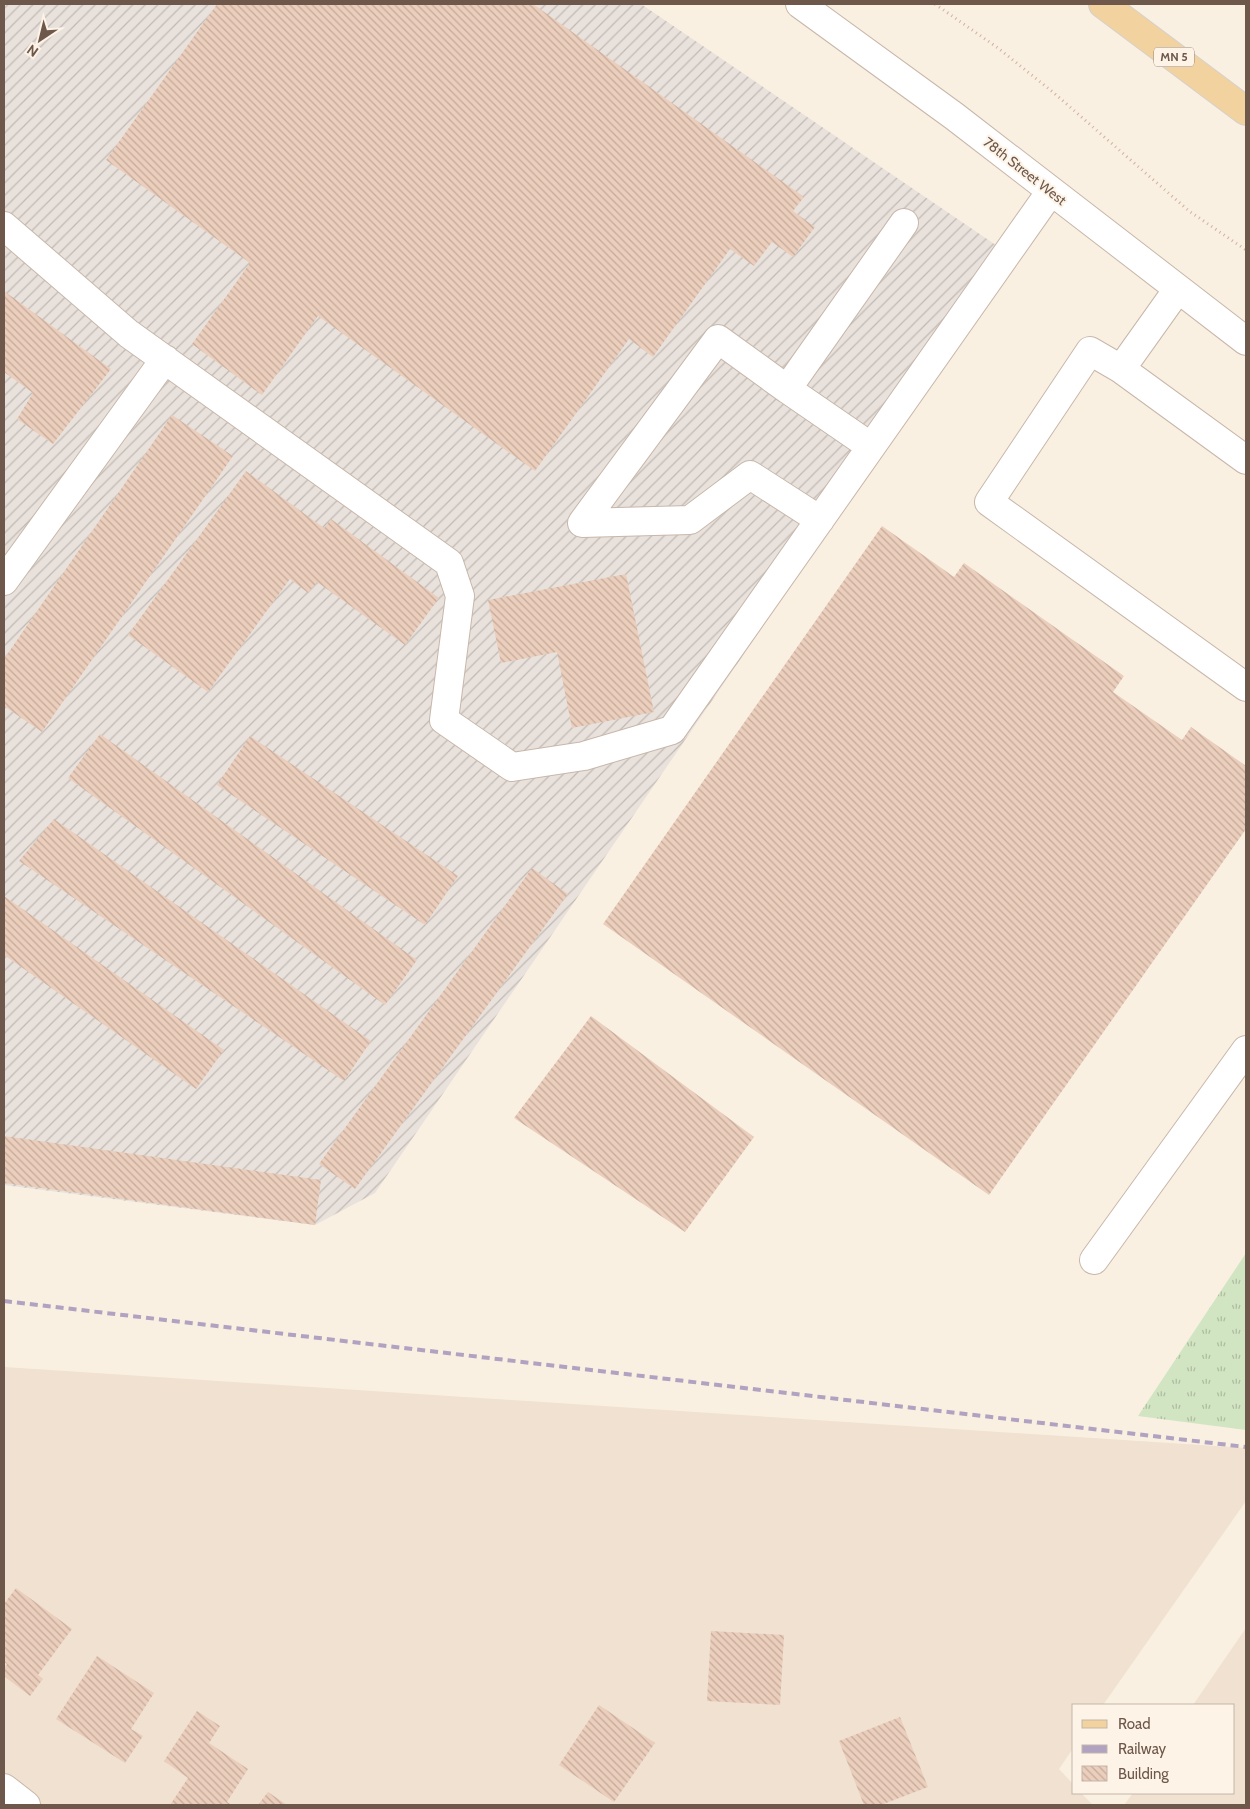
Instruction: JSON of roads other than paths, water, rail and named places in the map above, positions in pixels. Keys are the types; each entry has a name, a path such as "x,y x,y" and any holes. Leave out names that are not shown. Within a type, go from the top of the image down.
{"main road":[{"name":"MN 5","path":"1102,4 1246,111"}],"street":[{"name":"78th Street West","path":"800,4 954,116 1246,342"},
{"path":"4,226 129,334 449,564 460,596 444,720 512,767 584,756 672,730 1051,191"},
{"path":"787,389 904,222"},
{"path":"1121,369 1178,289"},
{"path":"820,520 750,475 690,520 582,523 718,339 870,446"},
{"path":"1246,460 1121,369 1090,350 989,502 1246,687"},
{"path":"4,581 165,359"},
{"path":"1094,1260 1246,1050"}],"railway":[{"path":"4,1301 1246,1447"}]}
